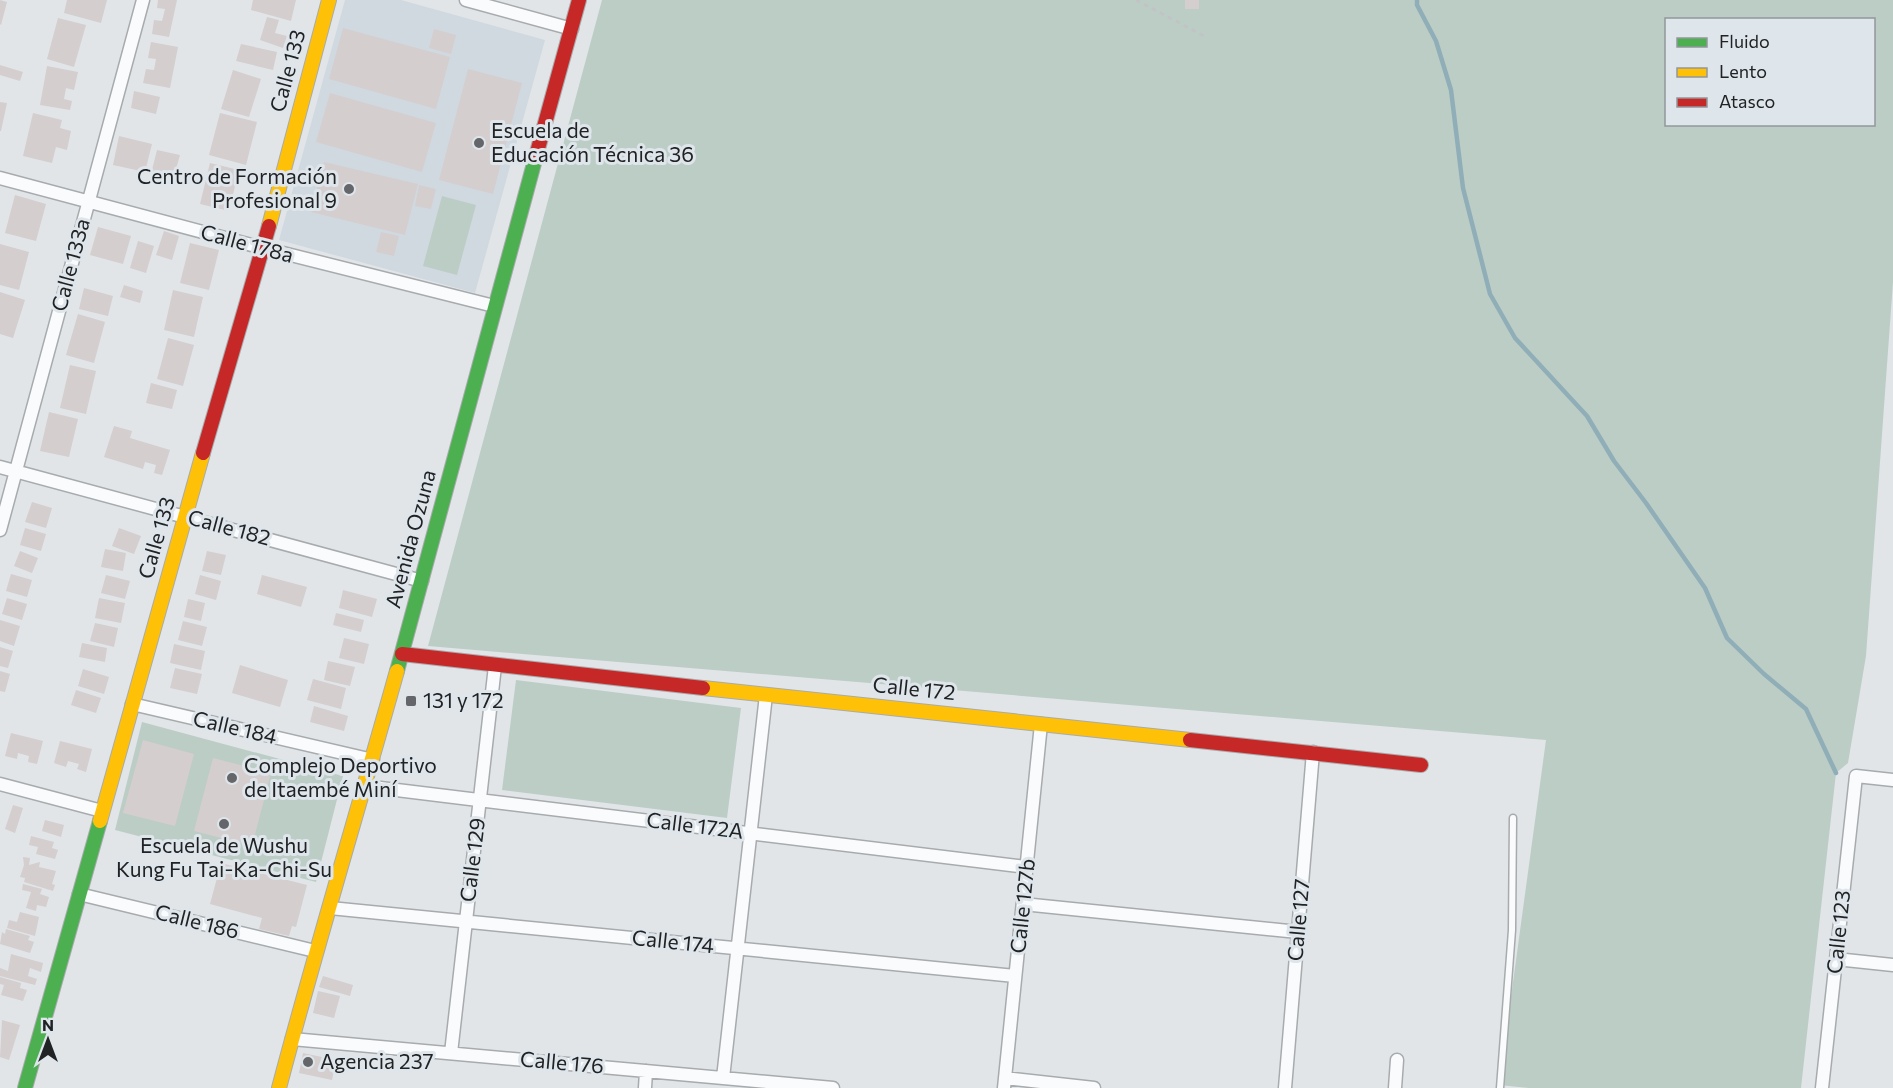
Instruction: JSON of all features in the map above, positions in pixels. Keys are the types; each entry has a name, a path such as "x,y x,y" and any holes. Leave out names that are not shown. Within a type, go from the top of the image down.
{"street":[{"name":"Calle 133a","path":"0,530 143,0"},
{"name":"Calle 133","path":"25,1088 185,516 263,248 329,0"},
{"path":"466,0 572,29"},
{"name":"Avenida Ozuna","path":"279,1088 315,951 330,908 373,760 494,306 579,0"},
{"name":"Calle 178a","path":"0,178 494,306"},
{"name":"Calle 182","path":"0,467 422,581"},
{"name":"Calle 172","path":"402,654 495,666 1421,765"},
{"name":"Calle 129","path":"451,1053 495,666"},
{"path":"723,1078 766,694"},
{"name":"Calle 184","path":"132,704 373,760"},
{"name":"Calle 127b","path":"1005,1083 1041,724"},
{"name":"Calle 127","path":"1285,1088 1313,752"},
{"name":"Calle 123","path":"1822,1088 1856,776 1893,780"},
{"path":"0,784 102,811"},
{"name":"Calle 172A","path":"364,786 1026,867"},
{"name":"Calle 186","path":"80,894 315,951"},
{"path":"1023,904 1298,932"},
{"name":"Calle 174","path":"330,908 1015,976"},
{"path":"1836,958 1893,965"},
{"name":"Calle 176","path":"292,1039 833,1088"},
{"path":"1395,1088 1397,1060"},
{"path":"645,1088 646,1071"},
{"path":"1005,1083 1094,1088"}],"lane":[{"path":"1500,1088 1512,930 1513,818"}],"path":[{"path":"1136,0 1206,37"}],"shaded area":[{"path":"345,0 401,0 545,40 475,293 279,240"},
{"path":"602,0 1893,0 1893,282 1866,656 1848,763 1836,773 1801,1088 1529,1088 1499,1085 1546,740 428,646"},
{"path":"442,196 476,205 457,275 423,266"},
{"path":"516,680 741,708 727,818 502,790"},
{"path":"142,722 343,776 316,882 115,830"}],"building":[{"path":"0,0 7,2 1,25 0,24"},
{"path":"67,0 107,0 101,23 64,13"},
{"path":"158,0 177,0 169,37 152,34 154,20 162,21 165,9 157,8"},
{"path":"253,0 296,0 291,21 251,10"},
{"path":"1185,0 1199,0 1199,9 1185,9"},
{"path":"267,17 279,20 275,33 287,36 283,48 260,40"},
{"path":"58,18 86,25 74,67 47,59"},
{"path":"343,28 450,57 436,109 329,79"},
{"path":"434,29 456,35 451,54 429,48"},
{"path":"151,42 178,47 170,88 143,83 146,69 154,70 156,59 148,58"},
{"path":"241,44 277,52 273,70 236,61"},
{"path":"0,65 23,72 20,81 0,75"},
{"path":"47,66 78,72 74,90 66,88 64,99 72,101 70,110 40,105"},
{"path":"468,69 522,83 493,194 439,180"},
{"path":"233,70 261,79 249,117 221,109"},
{"path":"134,91 160,97 156,114 131,108"},
{"path":"330,93 436,123 422,172 316,142"},
{"path":"0,102 7,103 1,131 0,131"},
{"path":"33,113 62,120 60,128 71,131 67,150 56,147 52,163 23,156"},
{"path":"220,113 257,122 246,165 209,155"},
{"path":"119,136 152,144 145,172 113,165"},
{"path":"157,150 180,155 172,183 150,178"},
{"path":"324,162 418,184 405,235 311,212"},
{"path":"210,163 239,170 229,211 200,204"},
{"path":"419,185 436,189 431,209 415,206"},
{"path":"15,195 46,204 36,241 5,233"},
{"path":"98,227 131,236 123,264 90,255"},
{"path":"164,231 179,236 172,260 156,255"},
{"path":"381,232 399,236 394,256 376,252"},
{"path":"138,241 154,246 146,273 130,268"},
{"path":"190,243 219,250 209,290 180,283"},
{"path":"0,244 29,252 19,290 0,285"},
{"path":"124,285 143,291 140,303 120,297"},
{"path":"84,288 113,296 108,316 79,309"},
{"path":"173,290 203,297 194,337 164,330"},
{"path":"0,292 25,300 13,338 0,334"},
{"path":"78,314 105,322 94,363 66,355"},
{"path":"168,338 194,345 183,386 157,379"},
{"path":"70,365 96,371 86,414 60,408"},
{"path":"151,383 177,390 172,409 146,403"},
{"path":"49,412 78,419 69,457 40,451"},
{"path":"114,426 132,431 130,438 170,450 162,475 154,473 156,465 145,462 143,469 104,457"},
{"path":"32,502 52,508 46,528 25,522"},
{"path":"25,528 46,534 41,551 20,545"},
{"path":"119,528 141,536 134,554 112,546"},
{"path":"105,549 126,553 123,571 101,567"},
{"path":"20,551 38,558 32,573 14,566"},
{"path":"207,551 226,555 221,575 202,571"},
{"path":"11,574 32,580 27,597 6,591"},
{"path":"106,575 130,581 125,599 101,593"},
{"path":"200,575 221,581 216,600 195,594"},
{"path":"262,575 307,587 301,607 257,594"},
{"path":"343,590 377,599 372,617 339,608"},
{"path":"7,598 27,604 22,620 2,614"},
{"path":"99,598 125,603 121,623 95,618"},
{"path":"188,599 205,603 201,621 184,617"},
{"path":"336,613 364,620 361,632 333,625"},
{"path":"0,620 20,626 14,646 0,641"},
{"path":"183,621 207,627 202,646 178,640"},
{"path":"95,623 118,628 114,647 90,641"},
{"path":"344,638 369,644 364,664 339,658"},
{"path":"82,643 107,648 105,662 79,657"},
{"path":"174,644 205,651 201,670 170,663"},
{"path":"0,647 13,651 8,668 0,666"},
{"path":"328,661 355,667 350,686 324,680"},
{"path":"240,665 288,680 280,707 232,693"},
{"path":"175,668 202,674 197,694 170,688"},
{"path":"83,669 109,677 104,694 78,686"},
{"path":"0,671 10,674 5,692 0,691"},
{"path":"313,679 346,688 341,709 307,700"},
{"path":"76,690 101,698 96,713 71,705"},
{"path":"314,706 348,716 344,731 310,722"},
{"path":"11,733 43,741 37,764 28,762 29,756 18,753 17,759 5,756"},
{"path":"143,740 194,754 175,826 123,813"},
{"path":"60,741 92,749 86,772 77,769 79,764 68,761 66,767 54,763"},
{"path":"213,758 271,773 252,846 194,831"},
{"path":"13,805 23,808 15,833 5,829"},
{"path":"45,820 64,825 61,837 42,831"},
{"path":"31,836 54,842 52,848 58,850 55,859 36,854 38,847 29,845"},
{"path":"23,857 30,858 29,865 40,862 39,867 56,871 52,884 55,885 53,891 24,882 25,878 20,877 24,865"},
{"path":"221,863 307,885 296,927 292,926 289,936 259,929 262,918 210,904"},
{"path":"23,884 42,889 40,894 49,897 46,907 37,905 36,911 26,908 31,892 22,890"},
{"path":"20,912 39,917 35,936 7,928 9,920 17,922"},
{"path":"6,929 30,936 28,940 34,942 30,953 0,944 2,932 5,934"},
{"path":"11,954 43,963 41,972 30,968 28,976 37,979 35,985 0,976 0,968 8,971"},
{"path":"323,976 353,985 350,996 319,987"},
{"path":"0,977 21,983 20,988 27,990 23,1001 1,995 4,985 0,984"},
{"path":"318,991 340,996 334,1018 313,1013"},
{"path":"2,1020 20,1025 9,1060 0,1057"},
{"path":"303,1053 336,1060 332,1080 299,1073"}],"waterway":[{"path":"1417,0 1417,5 1436,41 1451,90 1463,188 1490,294 1515,338 1587,416 1614,461 1705,588 1727,638 1764,674 1806,709 1836,773"}],"traffic: fast":[{"path":"397,671 536,156"},
{"path":"25,1088 100,821"}],"traffic: slow":[{"path":"269,226 329,0"},
{"path":"100,821 203,453"},
{"path":"279,1088 397,671"},
{"path":"703,688 1190,740"}],"traffic: jam":[{"path":"536,156 579,0"},
{"path":"203,453 269,226"},
{"path":"402,654 703,688"},
{"path":"1190,740 1421,765"}],"place":[{"name":"Escuela de Educación Técnica 36","path":"479,143"},
{"name":"Centro de Formación Profesional 9","path":"349,189"},
{"name":"131 y 172","path":"411,701"},
{"name":"Complejo Deportivo de Itaembé Miní","path":"232,778"},
{"name":"Escuela de Wushu Kung Fu Tai-Ka-Chi-Su","path":"224,824"},
{"name":"Agencia 237","path":"308,1062"}]}
